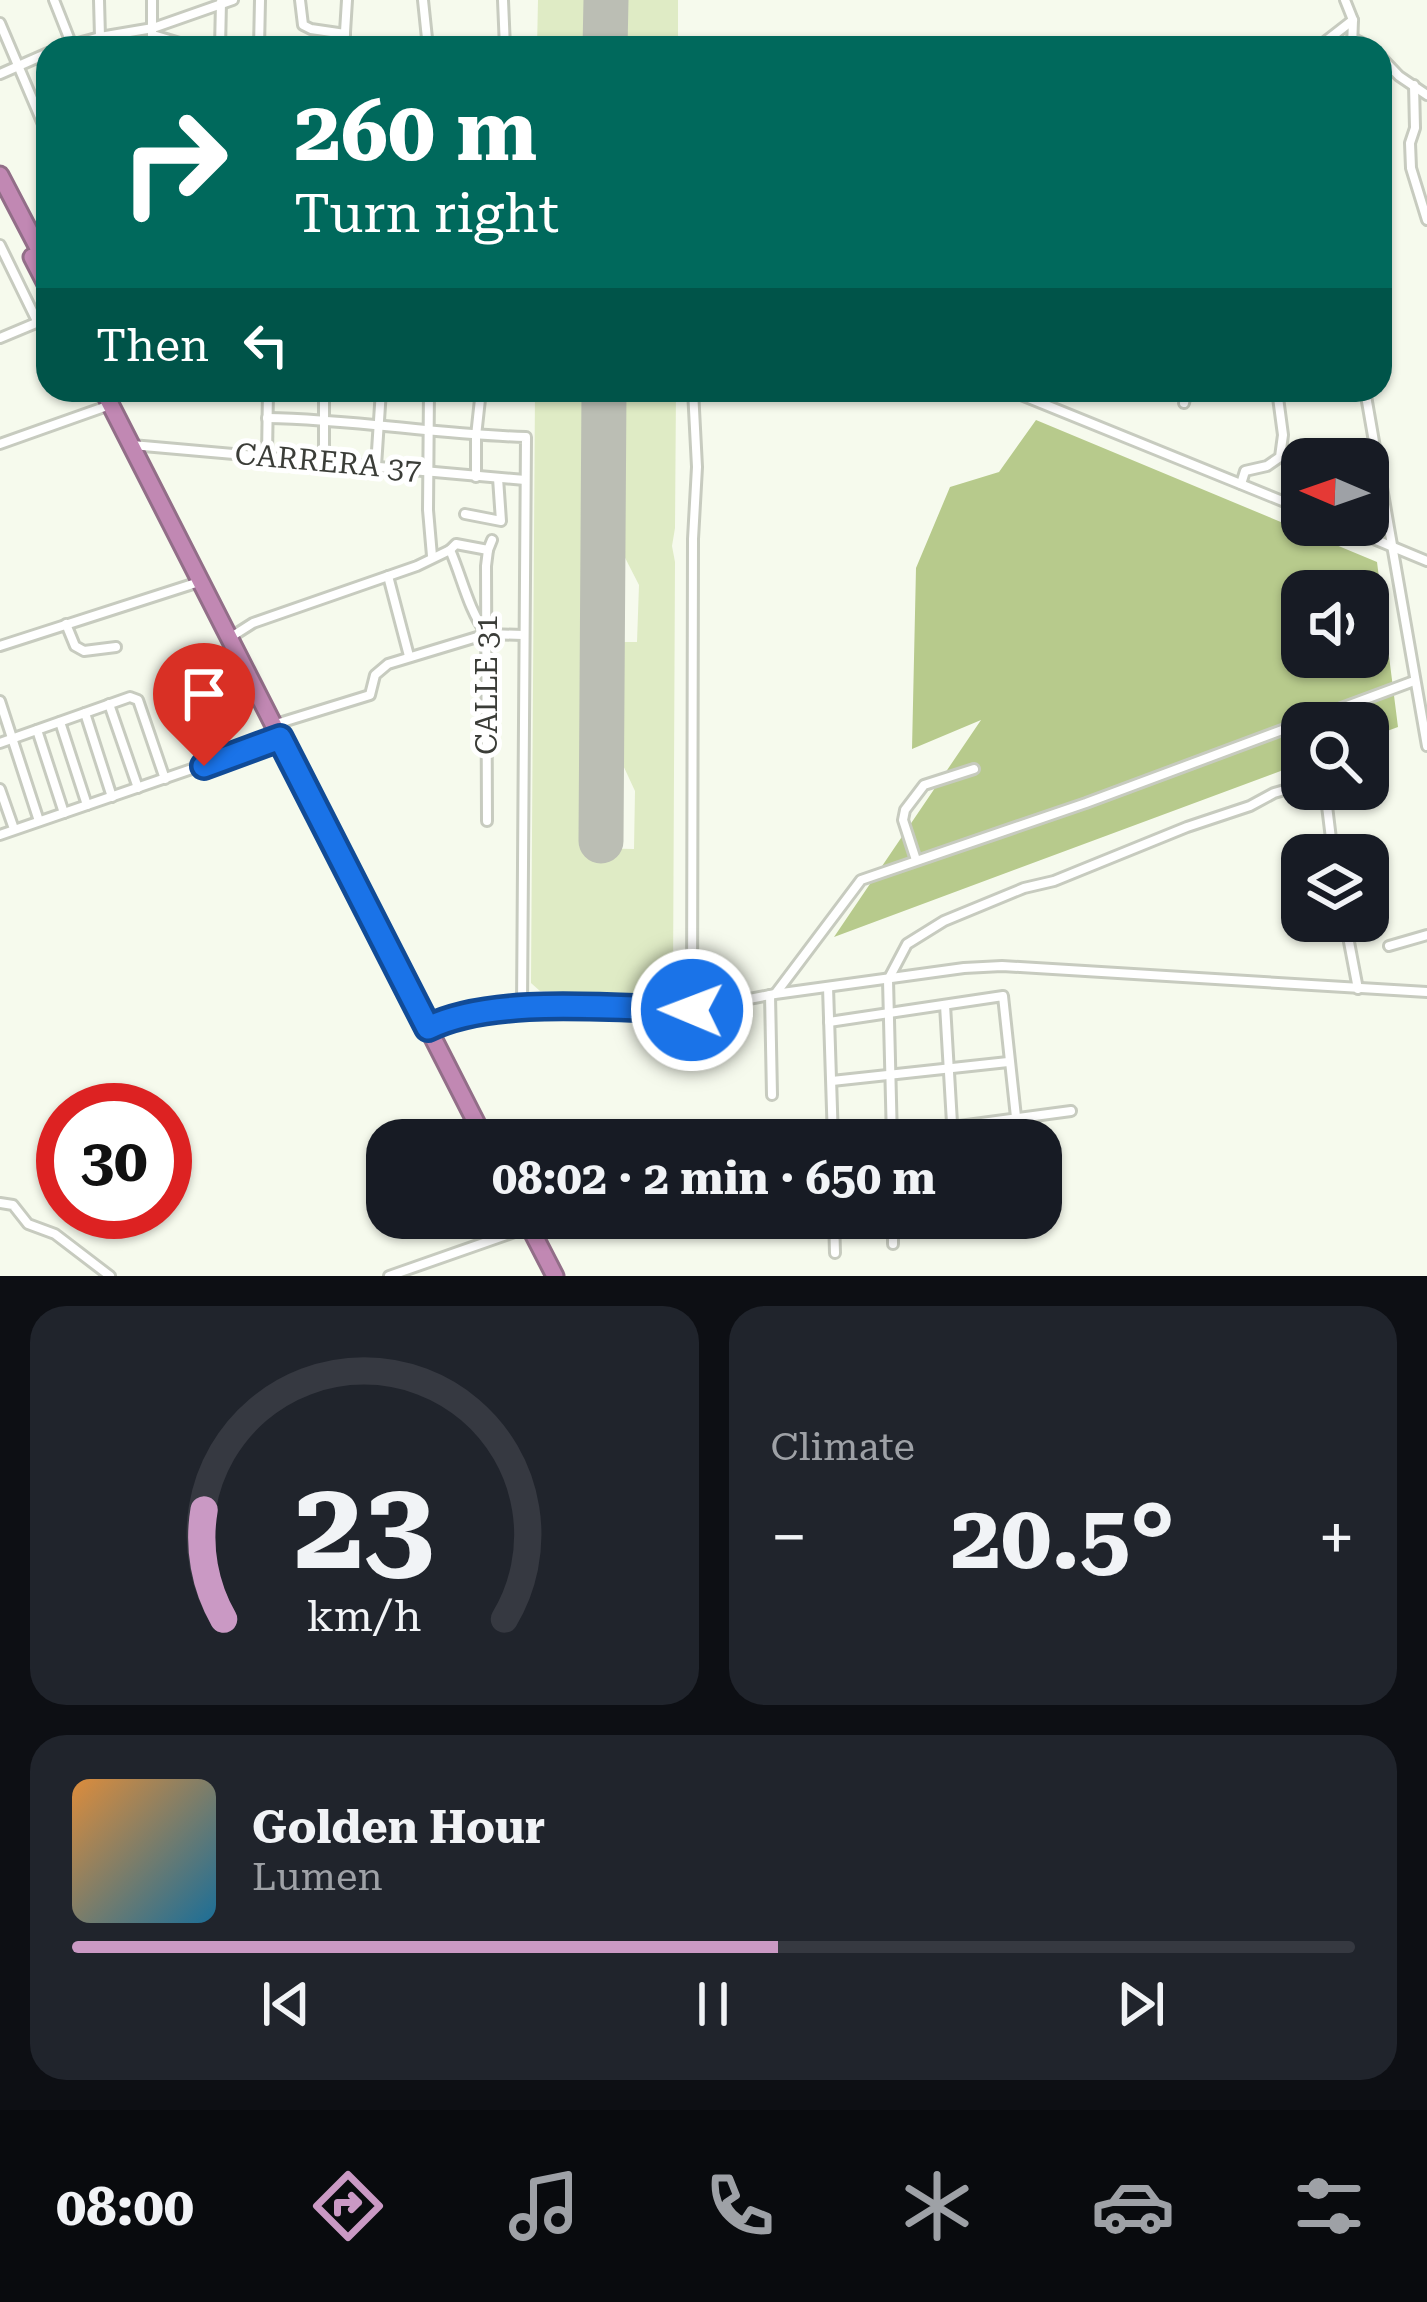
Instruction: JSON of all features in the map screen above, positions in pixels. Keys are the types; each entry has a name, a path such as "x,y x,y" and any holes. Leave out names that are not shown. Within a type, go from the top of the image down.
{"highway":[{"path":"0,175 36,244"},
{"path":"0,196 36,265"},
{"path":"108,402 474,1119"},
{"path":"536,1239 555,1276"}],"street":[{"path":"54,0 67,36"},
{"path":"99,0 100,36"},
{"path":"152,0 153,36"},
{"path":"111,36 153,32 233,0"},
{"path":"259,36 260,0"},
{"path":"301,0 303,25 345,34 347,0"},
{"path":"423,0 427,36"},
{"path":"503,0 504,36"},
{"path":"1345,0 1353,20 1352,36"},
{"path":"220,36 221,2"},
{"path":"1332,36 1353,20"},
{"path":"0,23 36,107"},
{"path":"153,32 164,36"},
{"path":"0,74 36,58"},
{"path":"1392,69 1427,95"},
{"path":"1414,85 1412,168 1427,220"},
{"path":"0,245 36,319"},
{"path":"1,336 36,324"},
{"path":"0,444 95,402"},
{"path":"267,456 268,402"},
{"path":"324,402 324,461"},
{"path":"376,467 380,402"},
{"path":"429,402 432,556"},
{"path":"476,477 480,402"},
{"path":"692,1010 694,402"},
{"path":"1039,402 1281,500"},
{"path":"1241,484 1245,471 1280,457 1279,402"},
{"path":"1367,402 1427,742"},
{"path":"267,418 325,418 476,436 526,437 522,1007"},
{"name":"CARRERA 37","path":"130,445 525,480"},
{"path":"465,514 501,521 498,478"},
{"name":"CALLE 31","path":"488,820 488,550 492,540"},
{"path":"229,638 253,623 417,566 456,544 488,550"},
{"path":"1389,545 1427,561"},
{"path":"450,550 476,619 487,634"},
{"path":"388,577 409,656"},
{"path":"0,646 200,581"},
{"path":"66,624 75,646 84,651 116,647"},
{"path":"0,835 165,779 370,695 375,675 388,664 487,634 523,634"},
{"path":"772,1095 773,994 861,880 1414,681"},
{"path":"0,743 130,697 138,700 165,779"},
{"path":"0,701 39,821"},
{"path":"109,704 137,788"},
{"path":"85,713 112,797"},
{"path":"60,722 87,805"},
{"path":"37,730 64,813"},
{"path":"916,860 903,820 905,810 924,785 974,769"},
{"path":"0,789 14,830"},
{"path":"891,1119 888,980 907,944 944,921 1024,888 1054,881 1281,791"},
{"path":"1389,946 1427,935"},
{"path":"1349,942 1358,989"},
{"path":"428,1028 445,1019 522,1007 692,1010 773,994 1001,966 1427,992"},
{"path":"828,987 833,1119"},
{"path":"830,1022 1003,997 1016,1118"},
{"path":"945,1005 952,1119"},
{"path":"832,1082 1008,1062"},
{"path":"1009,1119 1071,1111"},
{"path":"0,1203 13,1205 28,1224 55,1234 110,1276"},
{"path":"389,1276 484,1239"},
{"path":"835,1239 835,1252"},
{"path":"893,1239 893,1244"}],"green space":[{"path":"538,0 589,0 589,36 537,36"},
{"path":"620,0 678,0 678,36 620,36"},
{"path":"535,402 587,402 584,848 634,849 635,791 616,750 619,642 637,642 639,585 617,542 618,402 676,402 673,981 670,988 638,993 540,991 531,983"},
{"path":"1036,420 1281,522 1281,546 1339,546 1377,562 1378,570 1281,570 1281,678 1389,678 1389,656 1398,727 1389,730 1389,702 1281,702 1281,771 834,937 981,720 912,749 916,568 950,487 999,472"}],"runway":[{"path":"605,36 606,0"},
{"path":"601,841 604,402"}],"route":[{"path":"204,766 280,738 428,1028 445,1019 522,1007 692,1010"}]}
